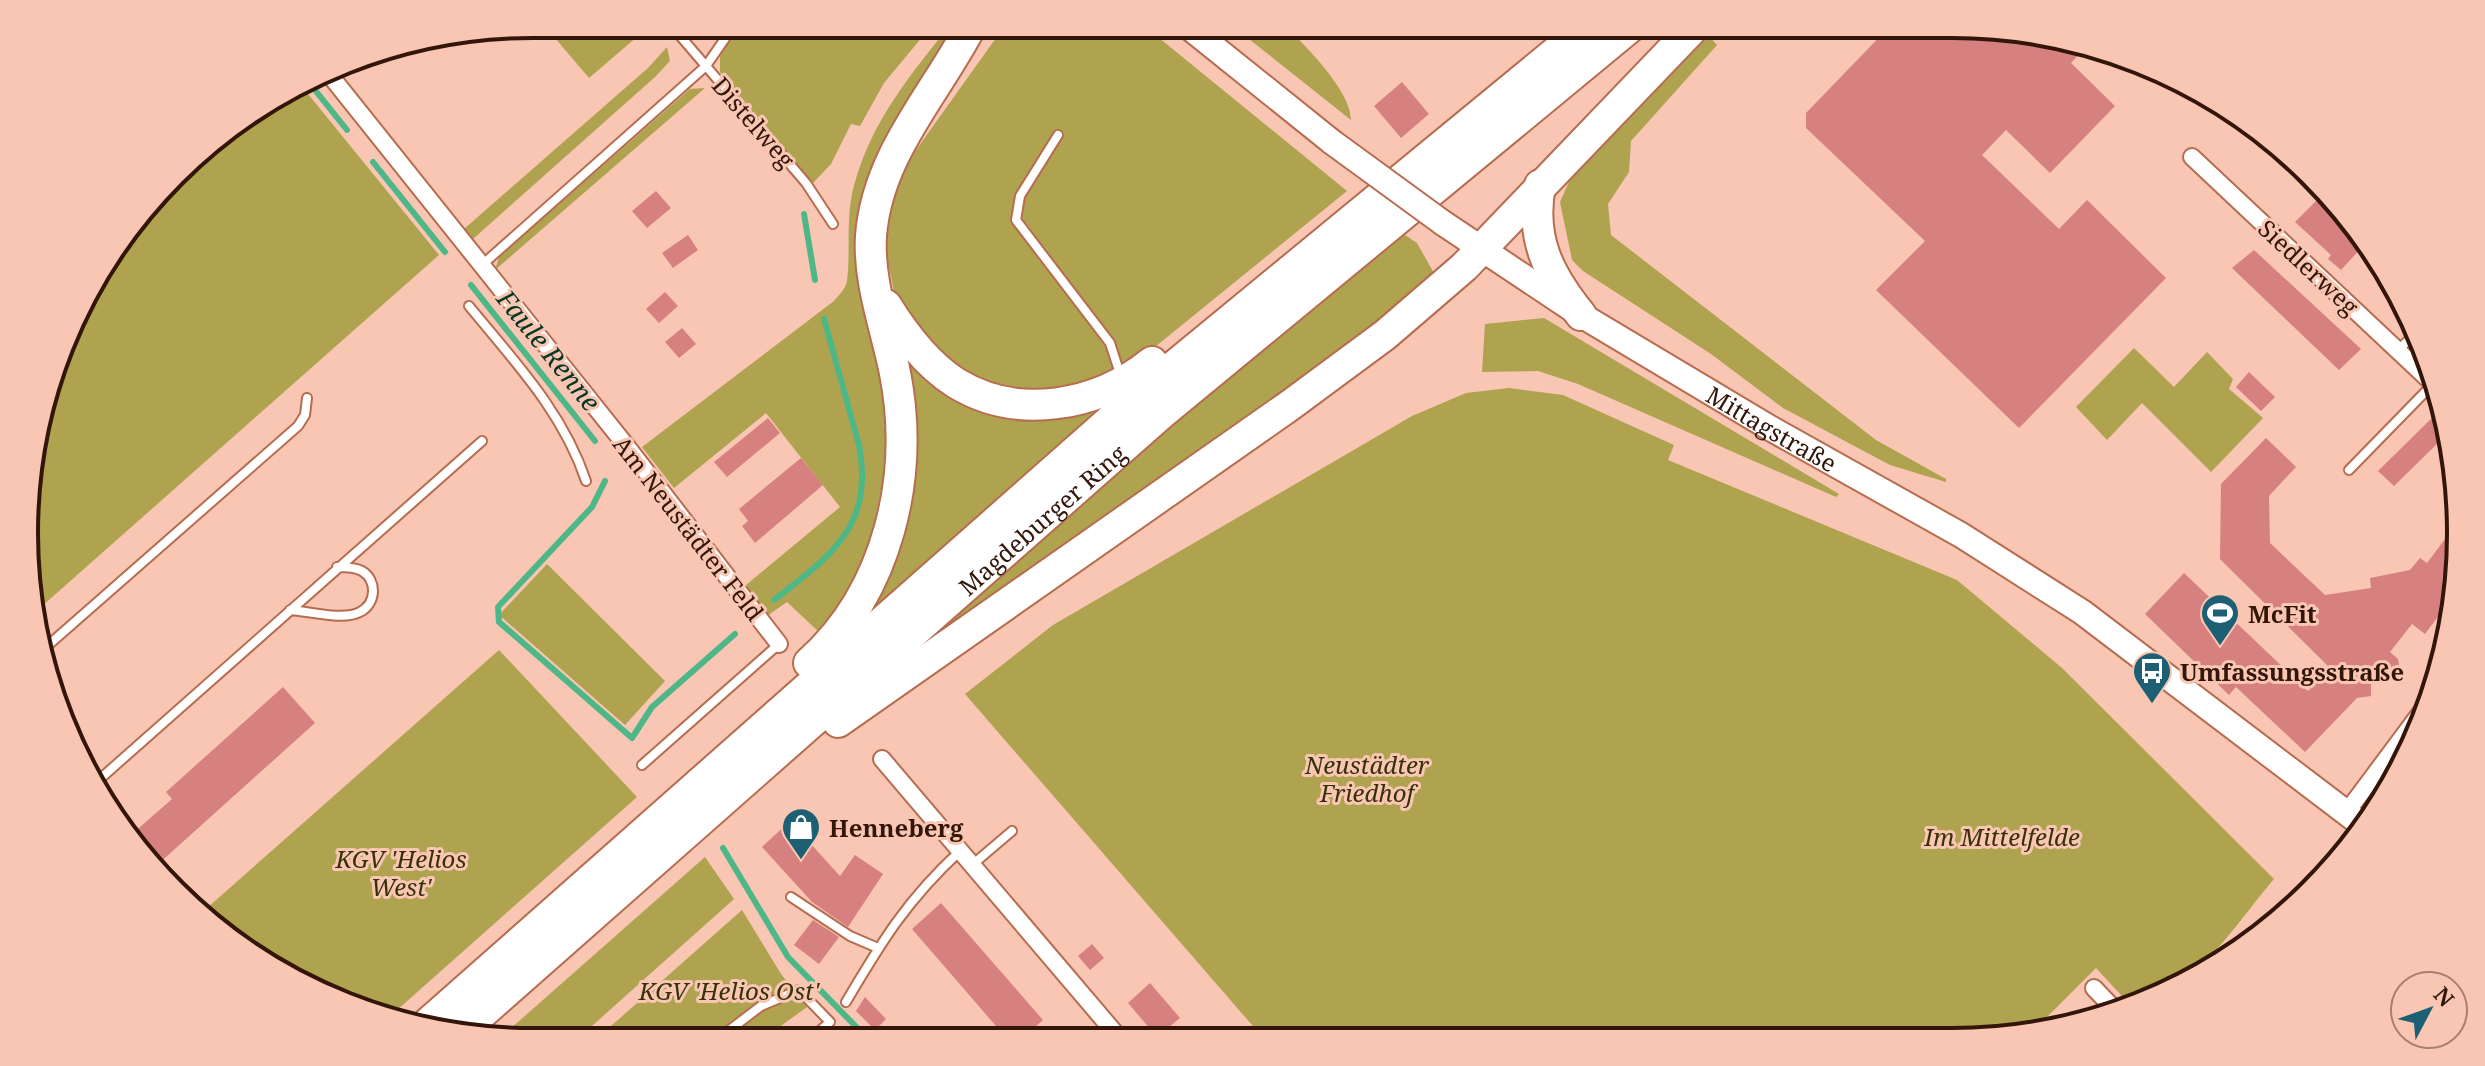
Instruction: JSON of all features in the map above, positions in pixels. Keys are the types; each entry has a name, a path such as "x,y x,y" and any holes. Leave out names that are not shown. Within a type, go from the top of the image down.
{"highway":[{"path":"711,772 724,740 817,656 838,632 866,587 886,543 901,476 902,428 895,374 877,290 871,236 883,180 910,123 965,38"},
{"name":"Magdeburger Ring","path":"434,1018 1140,394 1285,271 1573,38"},
{"name":"Magdeburger Ring","path":"470,1024 1039,520 1289,305 1617,38"},
{"path":"723,800 751,793 882,689 1325,381 1411,314 1482,249 1683,38"},
{"path":"1540,185 1536,206 1538,241 1555,281 1581,315"},
{"path":"877,290 923,356 955,382 974,393 1009,402 1051,405 1093,395 1123,382 1251,281 1285,271"}],"street":[{"name":"Mittagstraße","path":"1202,38 1332,142 1443,223 1581,315 1770,428 1961,535 2073,606 2356,820"},
{"name":"Am Neustädter Feld","path":"334,80 779,644"},
{"name":"Siedlerweg","path":"2192,157 2420,371"},
{"path":"882,759 1111,1028"},
{"path":"2360,813 2381,780"},
{"path":"2094,988 2108,1003"}],"lane":[{"name":"Distelweg","path":"682,38 806,183 833,224"},
{"path":"481,266 706,66 725,38"},
{"path":"1058,135 1020,196 1016,220 1110,343 1123,382"},
{"path":"469,306 550,404 577,454 586,481"},
{"path":"2398,350 2408,341"},
{"path":"2349,470 2426,391"},
{"path":"51,643 298,426 305,415 307,398"},
{"path":"102,777 482,441"},
{"path":"290,610 348,615 359,612 369,604 374,591 371,578 359,569 337,567"},
{"path":"642,765 779,644"},
{"path":"972,865 1012,831"},
{"path":"846,1002 908,903 960,851"},
{"path":"791,897 850,936 878,948"},
{"path":"732,1028 761,1006 799,990 830,1022 823,1028"}],"green space":[{"path":"555,38 636,38 589,78"},
{"path":"731,38 921,38 884,83 860,126 851,124 831,164 813,183 720,72 720,56"},
{"path":"940,38 954,38 881,155 888,413 884,474 867,559 820,633 787,602 767,616 746,585 840,507 766,413 674,488 642,447 834,301 842,291 847,281 852,194 863,159 895,98"},
{"path":"996,38 1159,38 1347,191 1134,364 1052,393 984,385 944,362 895,296 885,248 889,213 906,164"},
{"path":"1248,38 1297,38 1335,82 1349,108 1351,120"},
{"path":"1707,38 1711,38 1717,45 1631,141 1629,172 1608,204 1611,235 1876,440 1946,479 1946,482 1890,465 1783,408 1711,354 1583,271 1572,260 1560,202 1572,175"},
{"path":"667,47 670,61 655,77 473,239 464,229 648,68"},
{"path":"705,88 495,270 499,257 690,89"},
{"path":"307,93 439,255 43,605 39,565 39,501 48,436 64,374 89,314 121,258 161,207 207,161 258,121"},
{"path":"1402,233 1417,243 1435,275 1355,342 879,679 1098,484"},
{"path":"1544,318 1839,494 1836,497 1578,384 1538,371 1482,372 1485,324"},
{"path":"898,348 970,400 1125,391 846,636 874,590"},
{"path":"2134,348 2174,387 2207,352 2233,379 2229,389 2263,418 2211,472 2142,403 2107,440 2076,407"},
{"name":"Neustädter Friedhof","path":"1509,388 1563,395 1674,445 1668,460 1957,580 2062,668 2274,879 2213,954 2200,962 2123,997 2096,968 2045,1019 2017,1024 1952,1028 1255,1028 965,694 1053,625 1412,416 1466,393"},
{"path":"547,564 665,681 625,725 499,615"},
{"name":"KGV 'Helios West'","path":"499,650 637,797 398,1009 344,990 285,962 209,906"},
{"path":"705,857 734,899 590,1028 512,1027"},
{"name":"KGV 'Helios Ost'","path":"742,910 781,974 807,1007 778,1028 609,1028"}],"building":[{"path":"1878,38 1984,39 2017,42 2079,55 2071,63 2115,106 2050,173 2006,130 1982,155 2059,229 2087,200 2166,278 2019,428 1876,290 1925,241 1806,128 1806,113"},
{"path":"1402,82 1429,114 1401,138 1374,106"},
{"path":"656,191 671,208 647,228 632,211"},
{"path":"2317,200 2359,251 2341,270 2328,259 2331,255 2295,222"},
{"path":"688,235 698,250 673,268 662,253"},
{"path":"2254,250 2361,349 2339,370 2232,268"},
{"path":"665,292 678,306 659,323 646,309"},
{"path":"682,328 696,344 679,358 665,342"},
{"path":"2249,372 2275,397 2261,411 2236,387"},
{"path":"2433,417 2438,443 2394,486 2378,471"},
{"path":"768,418 780,433 727,477 714,462"},
{"path":"2266,438 2296,467 2269,496 2270,543 2325,595 2371,588 2370,578 2410,570 2420,558 2427,563 2447,536 2440,614 2425,634 2412,624 2390,652 2398,659 2401,677 2371,679 2371,696 2357,698 2305,752 2236,687 2229,695 2145,614 2184,573 2308,691 2330,668 2220,559 2221,484"},
{"path":"801,458 823,485 755,543 742,526 748,521 739,509"},
{"path":"283,687 315,723 162,860 137,830 172,799 166,792"},
{"path":"790,821 840,876 855,855 883,874 848,927 812,902 762,847"},
{"path":"941,903 1043,1020 1034,1028 998,1028 912,929"},
{"path":"813,920 839,937 819,964 794,945"},
{"path":"1092,944 1104,958 1090,970 1078,956"},
{"path":"1150,983 1180,1018 1168,1028 1149,1028 1128,1003"},
{"path":"865,997 886,1019 873,1028 856,1011"}],"waterway":[{"name":"Faule Renne","path":"314,89 347,130"},
{"name":"Faule Renne","path":"373,162 445,252"},
{"path":"804,214 815,280"},
{"name":"Faule Renne","path":"471,285 595,441"},
{"path":"774,600 830,553 854,518 860,497 862,473 859,445 824,319"},
{"name":"Faule Renne","path":"605,481 592,507 498,607 499,622 632,738 652,707 735,634"},
{"name":"Faule Renne","path":"723,848 788,957 857,1028"}],"place":[{"name":"McFit","path":"2220,647"},
{"name":"Umfassungsstraße","path":"2152,705"},
{"name":"Henneberg","path":"801,861"}],"park label":[{"name":"Im Mittelfelde","path":"2002,836"}]}
